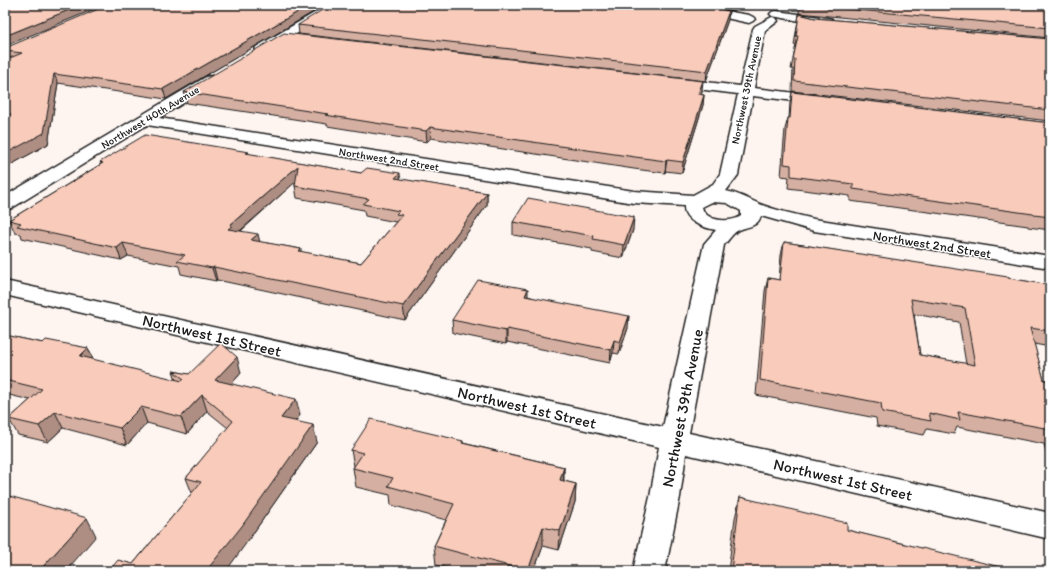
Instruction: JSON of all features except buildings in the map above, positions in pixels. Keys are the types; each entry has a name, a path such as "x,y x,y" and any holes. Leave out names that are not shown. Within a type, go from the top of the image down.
{"street":[{"path":"249,57 336,5"},
{"path":"641,5 837,23"},
{"name":"Northwest 39th Avenue","path":"700,208 729,175 763,16"},
{"path":"281,38 303,40"},
{"name":"Northwest 40th Avenue","path":"5,204 222,73"},
{"path":"658,80 830,101"},
{"name":"Northwest 2nd Street","path":"144,120 700,208 724,197 778,216 814,225 1050,262"},
{"path":"700,208 729,231 751,218 751,209 744,204 734,190 729,175"},
{"name":"Northwest 2nd Street","path":"729,231 814,225"},
{"name":"Northwest 39th Avenue","path":"649,571 665,497 674,440 729,231"},
{"name":"Northwest 1st Street","path":"5,288 1050,526"}]}
